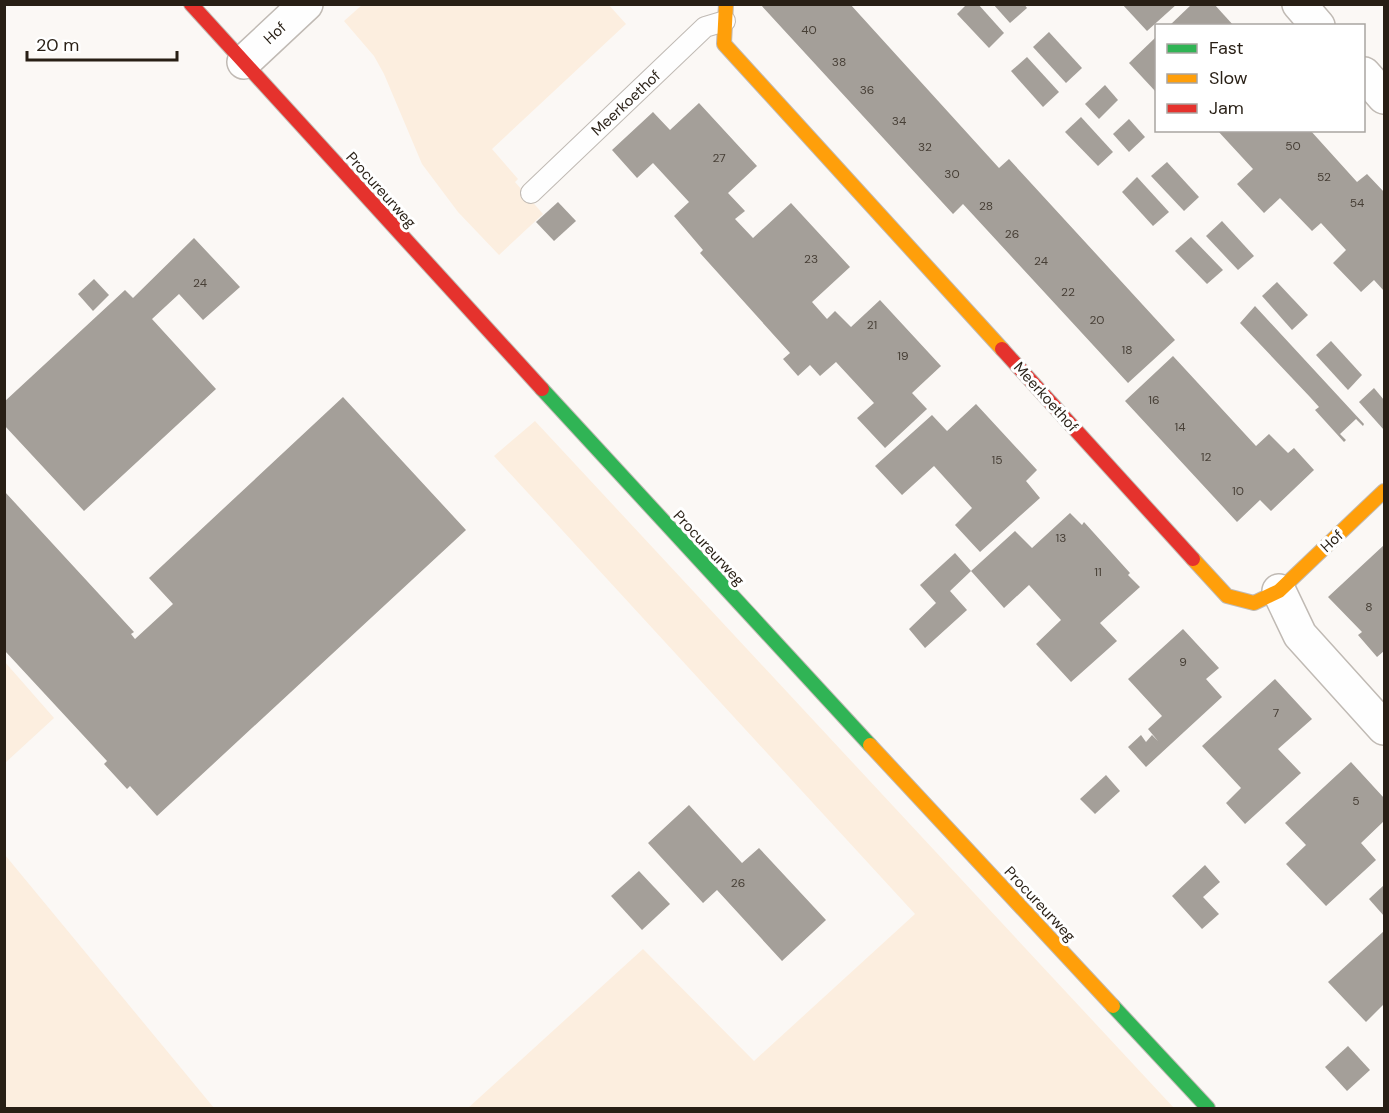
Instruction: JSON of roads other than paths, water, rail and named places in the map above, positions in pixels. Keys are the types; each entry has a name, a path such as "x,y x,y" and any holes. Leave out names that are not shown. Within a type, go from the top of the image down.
{"main road":[{"name":"Procureurweg","path":"191,4 719,584 1209,1108"},
{"name":"Meerkoethof","path":"725,13 724,44 1227,596 1254,603 1279,591"},
{"name":"Hof","path":"1279,591 1384,491"}],"street":[{"name":"Hof","path":"244,62 306,4"},
{"path":"1299,4 1316,24"},
{"path":"1365,75 1384,97"},
{"path":"1279,591 1300,634 1384,728"}],"lane":[{"name":"Meerkoethof","path":"531,194 705,27 725,13"}]}
